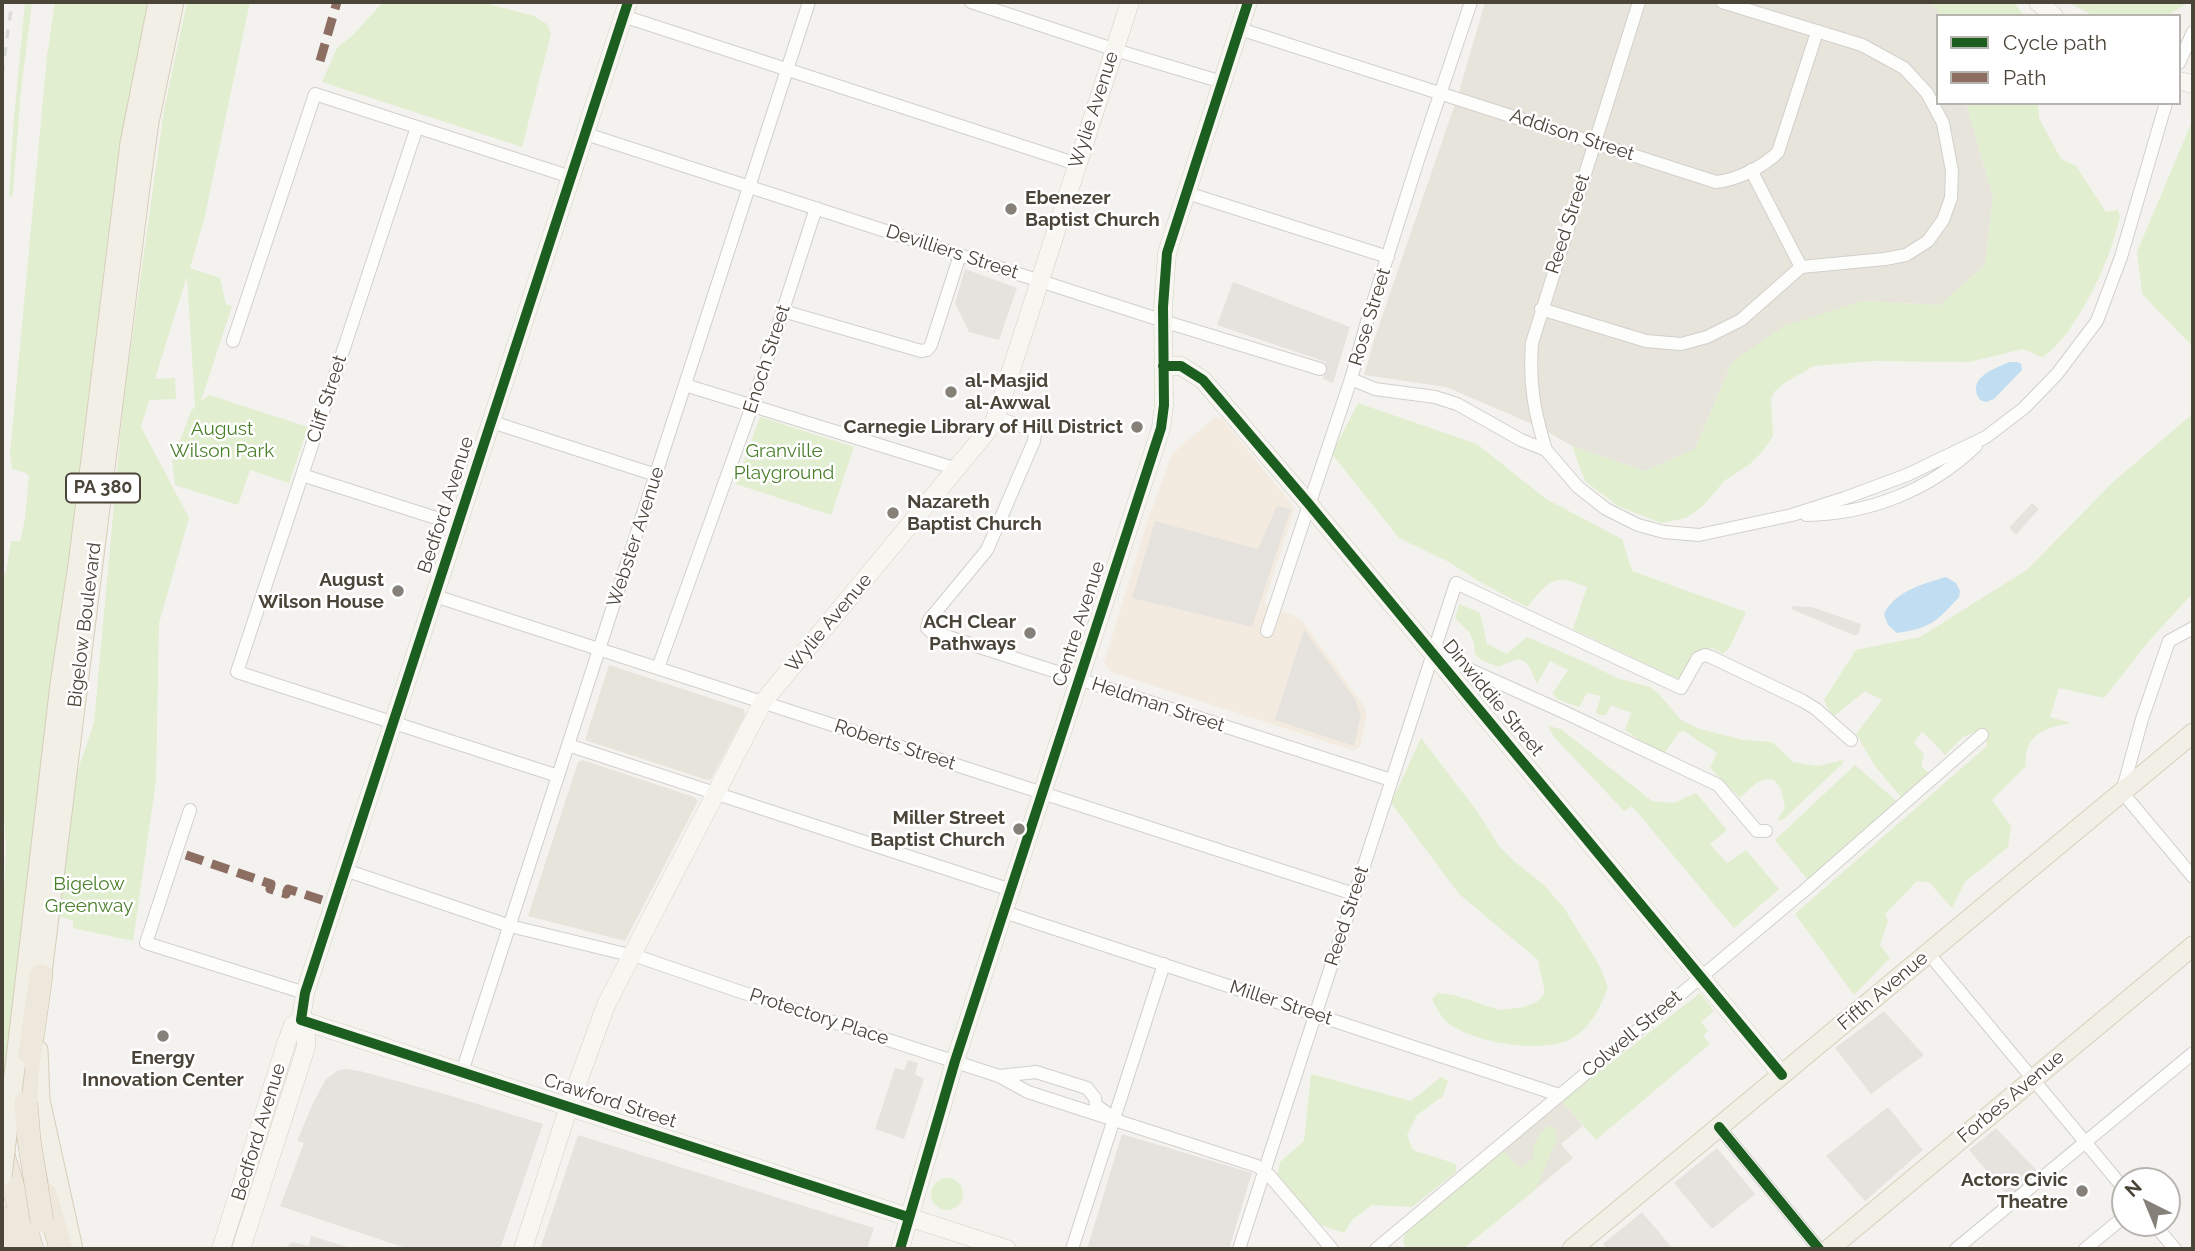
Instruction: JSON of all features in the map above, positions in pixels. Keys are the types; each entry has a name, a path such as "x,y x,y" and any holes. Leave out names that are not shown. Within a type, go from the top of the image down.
{"highway":[{"path":"41,976 27,1074 26,1103 34,1178 49,1249"},
{"path":"2,1096 25,1141 45,1193 61,1249"},
{"path":"2,1151 33,1249"},
{"path":"2,1218 12,1249"}],"main road":[{"name":"Bigelow Boulevard","path":"2,1176 60,684 78,565 130,143 158,2"},
{"name":"Bigelow Boulevard","path":"73,1249 40,1100 38,1044 41,976 141,179 149,122 174,2"},
{"name":"Fifth Avenue","path":"1582,1246 1719,1127 2193,733"},
{"name":"Forbes Avenue","path":"1829,1249 2193,946"}],"street":[{"name":"Webster Avenue","path":"462,1072 809,2"},
{"path":"971,2 1222,82"},
{"name":"Wylie Avenue","path":"523,1249 569,1106 606,1005 764,702 994,423 1130,2"},
{"name":"Centre Avenue","path":"900,1249 955,1061 1161,428 1164,405 1163,320 1167,253 1248,2"},
{"name":"Rose Street","path":"1267,631 1351,379 1471,2"},
{"name":"Reed Street","path":"1546,450 1532,401 1532,342 1639,2"},
{"path":"1541,309 1646,341 1681,344 1707,337 1741,320 1801,267 1906,256 1928,241 1943,220 1951,198 1952,171 1943,123 1927,93 1904,68 1862,45 1722,2"},
{"path":"2038,2 2052,14"},
{"path":"626,9 788,70 1077,164"},
{"name":"Bedford Avenue","path":"241,1249 252,1185 293,1025 301,1020 306,993 345,870 626,9"},
{"name":"Addison Street","path":"1240,29 1716,182 1726,181 1751,170 1769,161 1777,152 1817,32"},
{"path":"2181,59 2193,32"},
{"path":"233,341 315,94 571,177"},
{"path":"1351,379 1376,389 1435,397 1457,404 1521,440 1546,450 1578,487 1606,509 1638,525 1676,534 1699,535 1792,515 1907,475 1986,436 2024,408 2057,374 2097,321 2121,257 2165,105"},
{"name":"Cliff Street","path":"394,722 237,672 417,127"},
{"name":"Devilliers Street","path":"586,134 1320,369"},
{"path":"1751,170 1801,267"},
{"path":"1186,193 1388,257"},
{"name":"Enoch Street","path":"658,668 752,406 816,208"},
{"path":"783,310 921,351 927,350 931,345 960,254"},
{"name":"Dinwiddie Street","path":"1163,360 1181,366 1203,380 1783,1074"},
{"path":"685,386 957,469"},
{"name":"Heldman Street","path":"995,417 1030,429 1035,433 1034,441 987,550 929,620 926,628 1391,780"},
{"path":"492,422 656,475"},
{"path":"302,475 458,525"},
{"name":"Reed Street","path":"1239,1249 1456,583 1681,688 1698,659 1705,655 1711,657 1803,701 1851,740"},
{"name":"Roberts Street","path":"435,596 1354,894"},
{"path":"2193,628 2169,641 2142,719 2122,792 2193,877"},
{"path":"1433,653 1718,785 1757,831 1766,831"},
{"path":"394,722 558,776"},
{"name":"Colwell Street","path":"1376,1249 1805,890 1982,735"},
{"path":"568,745 1010,890"},
{"path":"190,810 146,943 306,993"},
{"name":"Protectory Place","path":"345,870 510,926 642,958 999,1076 1028,1072 1091,1091"},
{"name":"Miller Street","path":"1004,912 1559,1095"},
{"path":"1928,954 2111,1173"},
{"path":"1072,1249 1164,964"},
{"name":"Crawford Street","path":"301,1020 1007,1249"},
{"path":"1956,1249 2193,1052"},
{"path":"1023,1090 1019,1082 1028,1072"},
{"path":"999,1076 1023,1090 1257,1166 1264,1170 1332,1249"},
{"path":"1091,1091 1096,1105 1115,1119"},
{"path":"1083,1110 1090,1105 1091,1091"},
{"path":"1719,1127 1819,1249"},
{"name":"Bedford Avenue","path":"221,1249 252,1185"},
{"path":"2085,1249 2111,1228"}],"shaded area":[{"path":"1485,2 1928,2 1938,9 1939,14 1936,14 1936,105 1967,105 1993,197 1985,265 1940,305 1862,301 1732,362 1695,449 1645,471 1572,446 1539,427 1446,387 1364,375 1458,95"},
{"path":"965,269 1017,288 999,340 969,332 955,303"},
{"path":"1233,282 1350,327 1333,383 1323,379 1326,362 1217,325"},
{"path":"1215,417 1222,419 1295,508 1264,603 1301,619 1365,707 1367,714 1360,747 1354,751 1111,672 1104,663 1146,525 1172,454"},
{"path":"2032,503 2039,509 2016,535 2009,528"},
{"path":"1277,506 1291,509 1252,627 1132,598 1155,521 1258,549"},
{"path":"1792,606 1812,607 1861,624 1859,633 1856,636 1791,609"},
{"path":"1304,629 1355,699 1361,715 1354,746 1275,720"},
{"path":"609,665 744,709 745,715 711,779 707,780 585,740"},
{"path":"583,760 694,797 698,801 625,941 528,916 578,762"},
{"path":"1884,1011 1924,1055 1871,1094 1835,1048"},
{"path":"908,1060 918,1063 915,1074 924,1079 904,1139 875,1129 895,1068 904,1070"},
{"path":"344,1069 445,1094 543,1124 500,1249 409,1249 280,1206 304,1143 297,1141 313,1103 326,1079"},
{"path":"1562,1101 1583,1126 1561,1144 1573,1158 1536,1189 1503,1151"},
{"path":"1888,1107 1923,1150 1865,1201 1826,1156"},
{"path":"1996,1128 2042,1176 2012,1201 1969,1150"},
{"path":"1122,1134 1252,1173 1229,1249 1087,1249"},
{"path":"578,1135 874,1228 867,1249 540,1249"},
{"path":"1717,1148 1755,1194 1712,1229 1674,1183"},
{"path":"1642,1212 1673,1249 1607,1249 1603,1244"},
{"path":"311,1236 354,1249 284,1249 292,1242 309,1246"}],"green space":[{"path":"25,2 32,2 21,90 13,193 10,199 13,129"},
{"path":"55,2 148,2 130,89 108,236 2,1080 2,935 6,849 2,778 2,578 6,572 11,541 20,541 29,476 12,469 10,454 47,56"},
{"path":"187,2 250,2 204,220 190,268 220,278 226,304 232,306 201,401 209,395 308,427 289,483 250,470 238,505 175,485 172,462 191,411 195,407 187,276 155,379 175,378 176,399 149,400 141,427 189,518 159,623 156,781 133,941 73,928 73,921 56,915 72,787 94,723 124,394 122,383 126,382 164,110"},
{"path":"383,2 481,2 534,16 547,24 551,34 522,147 322,82 337,48 353,35"},
{"path":"1928,2 2014,2 2023,14 1939,14 1938,9"},
{"path":"2067,2 2190,2 2169,14 2090,14"},
{"path":"1967,105 2038,105 2039,118 2061,159 2076,166 2106,212 2118,210 2120,218 2100,276 2078,316 2051,351 2042,357 2023,349 1969,362 1873,361 1814,366 1775,391 1771,399 1773,436 1763,451 1750,464 1724,481 1705,504 1686,518 1661,523 1618,506 1585,481 1572,446 1645,471 1695,449 1732,362 1784,326 1862,301 1940,305 1985,265 1993,197"},
{"path":"2193,119 2193,347 2142,294 2137,252"},
{"path":"1358,403 1477,444 1546,499 1622,539 1632,571 1746,612 1730,647 1723,654 1712,648 1694,654 1680,680 1573,629 1587,587 1566,580 1552,582 1540,591 1527,607 1449,562 1399,538 1332,454"},
{"path":"2193,408 2193,593 2148,642 2104,698 2059,688 2050,717 2071,723 2038,734 2028,746 2026,766 1992,800 2011,826 2008,847 1965,882 1952,908 1929,882 1917,881 1885,914 1888,921 1880,945 1890,958 1854,995 1795,914 1987,746 1984,729 1963,737 1945,755 1922,731 1914,743 1924,754 1921,766 1931,775 1901,797 1875,766 1856,734 1882,700 1865,691 1833,717 1824,700 1856,650 1920,637 2027,570 2111,484 2190,416"},
{"name":"Granville Playground","path":"760,417 854,447 831,515 736,484"},
{"path":"1459,604 1480,613 1487,644 1507,654 1527,637 1617,678 1650,687 1681,720 1700,729 1743,740 1772,742 1793,762 1818,766 1843,760 1842,764 1784,819 1777,821 1785,808 1781,789 1774,780 1760,781 1740,798 1710,768 1717,753 1684,731 1679,732 1664,754 1625,730 1631,713 1611,705 1606,715 1599,715 1596,712 1601,696 1587,693 1579,707 1557,699 1553,693 1568,670 1550,661 1537,684 1524,661 1514,661 1499,667 1481,660 1475,654 1469,632 1455,618"},
{"path":"1548,726 1561,729 1652,801 1674,803 1696,793 1727,830 1710,844 1727,863 1746,850 1779,889 1734,928 1632,806 1624,811 1554,737"},
{"path":"1421,738 1477,811 1499,846 1543,884 1564,908 1599,965 1608,987 1603,1000 1585,1028 1568,1040 1552,1045 1534,1046 1479,1038 1451,1025 1432,999 1438,993 1454,995 1499,1010 1524,1007 1538,1001 1545,993 1538,960 1459,894 1391,803"},
{"path":"1855,765 1898,802 1808,880 1775,840"},
{"path":"1700,993 1714,1011 1701,1022 1708,1031 1703,1035 1710,1044 1596,1140 1562,1101"},
{"path":"1311,1074 1411,1101 1441,1077 1448,1081 1443,1096 1417,1115 1407,1135 1413,1150 1456,1164 1456,1172 1412,1207 1372,1205 1353,1219 1344,1233 1321,1225 1277,1177 1280,1162 1304,1141"},
{"path":"1549,1125 1555,1129 1557,1138 1536,1189 1463,1249 1406,1249 1403,1241 1406,1232 1503,1151 1521,1168 1533,1158 1537,1139"},
{"path":"947,1178 958,1183 963,1194 958,1205 947,1210 936,1205 931,1194 936,1183"}],"water":[{"path":"2010,362 2021,364 2022,370 1994,399 1986,402 1980,400 1976,386 1979,381 1989,372"},
{"path":"1946,577 1956,583 1960,591 1959,597 1938,618 1918,629 1897,633 1888,625 1884,614 1902,594"}],"railway":[{"path":"2,74 12,2"}],"marked path":[{"path":"320,61 337,2"},
{"path":"186,855 271,884 270,889 286,894 288,889 322,900"}],"cycle path":[{"path":"628,2 305,993 301,1020 908,1217"},
{"path":"900,1249 955,1061 1161,428 1164,405 1163,307 1167,253 1248,2"},
{"path":"1163,366 1181,366 1203,380 1782,1075"},
{"path":"1719,1127 1819,1249"}],"place":[{"name":"Ebenezer Baptist Church","path":"1011,209"},
{"name":"al-Masjid al-Awwal","path":"951,392"},
{"name":"Carnegie Library of Hill District","path":"1137,427"},
{"name":"Nazareth Baptist Church","path":"893,513"},
{"name":"August Wilson House","path":"398,591"},
{"name":"ACH Clear Pathways","path":"1030,633"},
{"name":"Miller Street Baptist Church","path":"1019,829"},
{"name":"Energy Innovation Center","path":"163,1036"},
{"name":"Actors Civic Theatre","path":"2082,1191"}],"park label":[{"name":"August Wilson Park","path":"222,440"},
{"name":"Bigelow Greenway","path":"89,895"}]}
